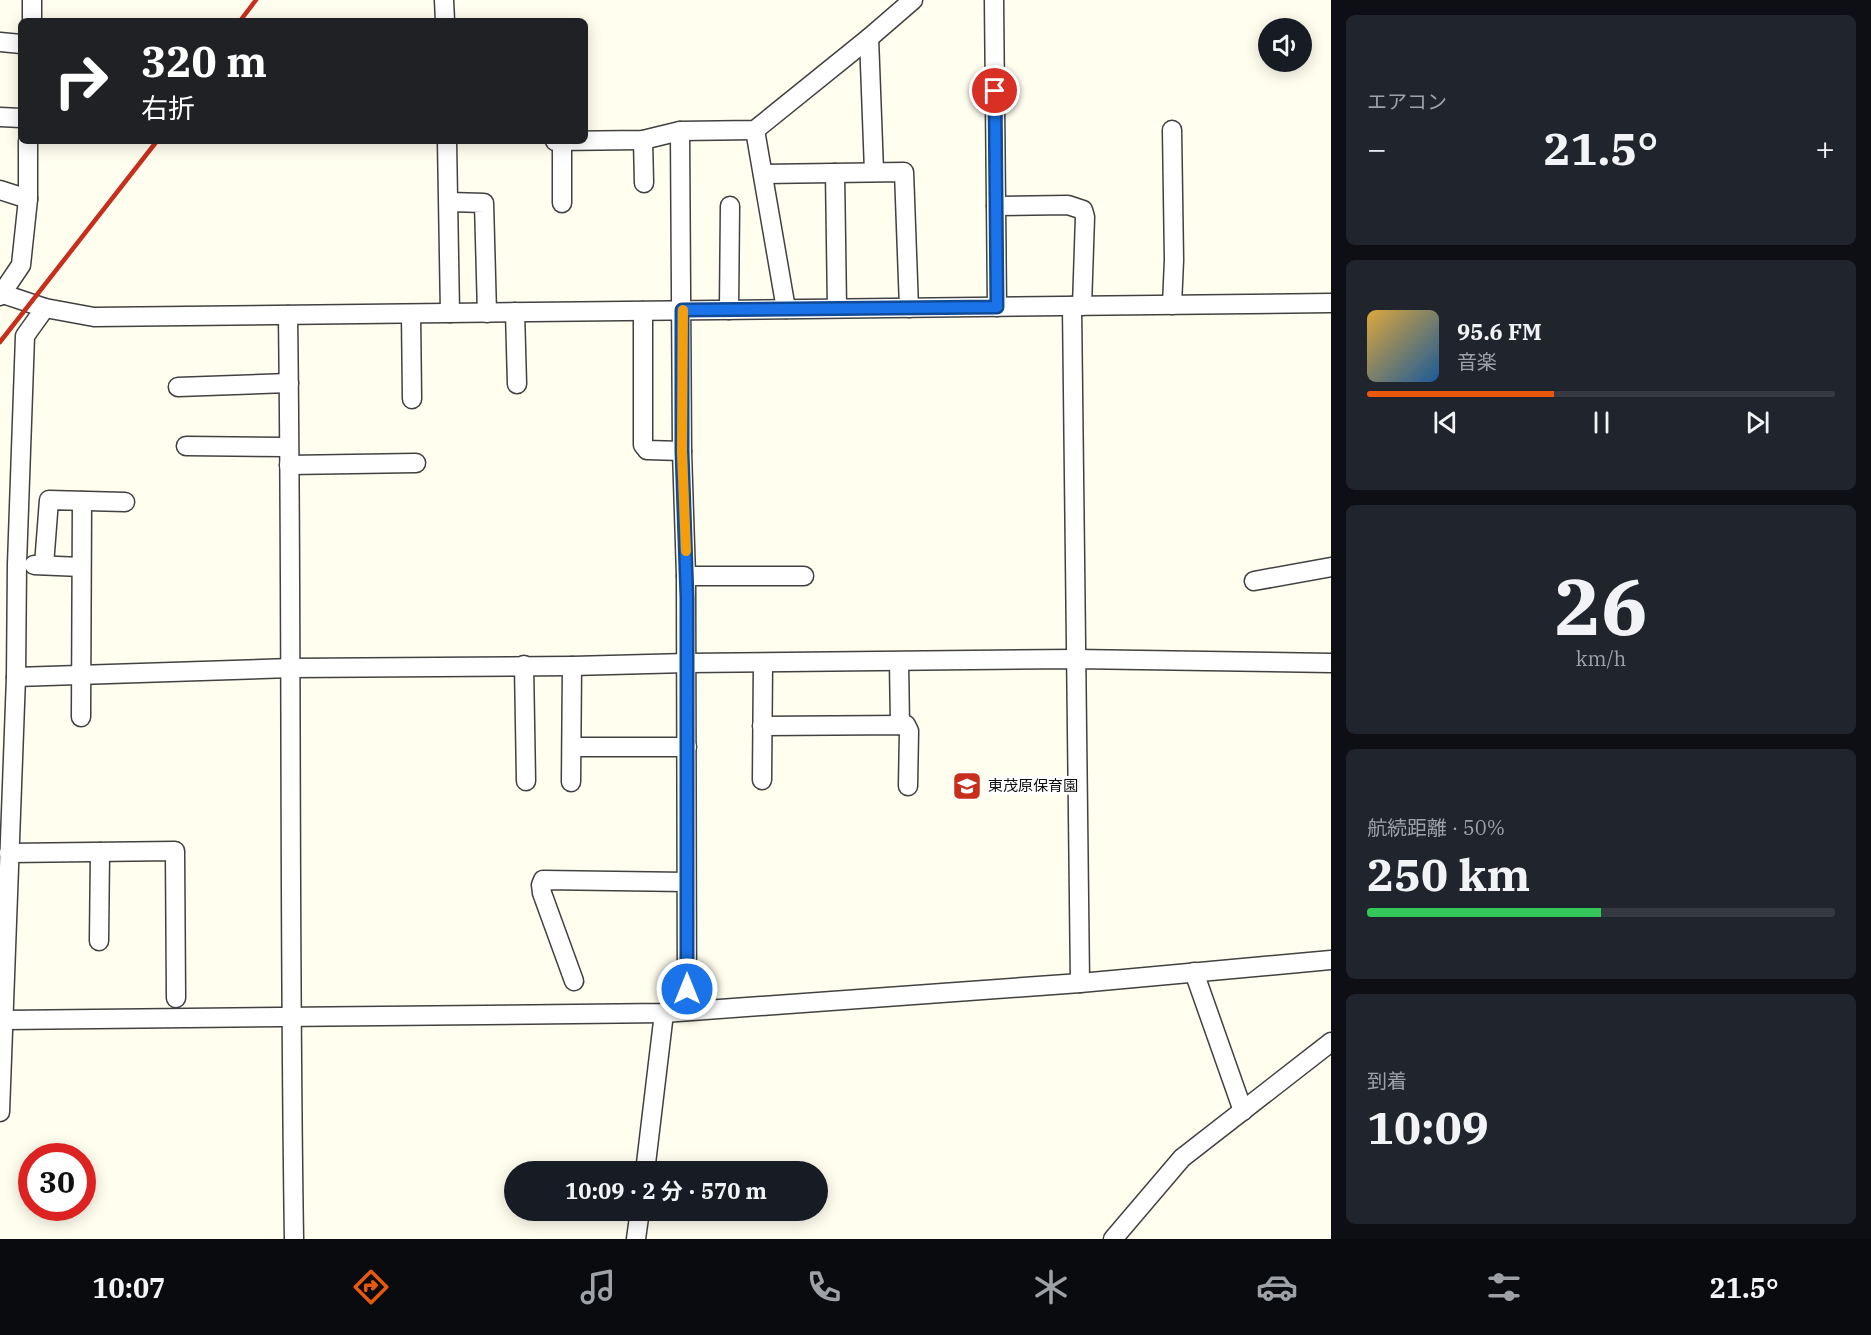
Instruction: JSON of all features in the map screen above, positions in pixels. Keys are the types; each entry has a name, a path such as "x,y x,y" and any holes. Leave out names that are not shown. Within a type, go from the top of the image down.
{"street":[{"path":"32,0 32,18"},
{"path":"444,0 445,18"},
{"path":"588,141 644,140 680,131 755,130 913,0"},
{"path":"994,0 997,307"},
{"path":"868,38 873,171"},
{"path":"0,42 18,44"},
{"path":"0,117 18,118"},
{"path":"755,130 786,309"},
{"path":"1172,130 1174,260 1172,305"},
{"path":"680,131 682,451 687,663 687,1011"},
{"path":"644,140 644,183"},
{"path":"28,144 28,199 21,265 1,294 45,308 94,317 1331,303"},
{"path":"447,144 450,313"},
{"path":"561,144 562,203"},
{"path":"835,172 837,308"},
{"path":"763,174 904,172 909,308"},
{"path":"0,190 28,199"},
{"path":"449,202 484,203 487,313"},
{"path":"996,206 1068,205 1083,210 1085,217 1077,306 1075,659 1080,983"},
{"path":"729,310 730,206"},
{"path":"0,1112 4,1020 4,888 9,853 5,817 11,681 12,553 25,336 45,308"},
{"path":"642,311 643,445 647,450 682,451"},
{"path":"515,312 517,384"},
{"path":"411,314 412,399"},
{"path":"288,315 291,668 290,1017 294,1239"},
{"path":"178,387 289,383"},
{"path":"186,446 288,447"},
{"path":"289,465 416,463"},
{"path":"44,565 49,500 125,502"},
{"path":"81,717 82,501"},
{"path":"12,553 44,565 81,567"},
{"path":"1254,580 1331,567"},
{"path":"686,576 804,576"},
{"path":"11,681 81,674 291,668 1075,659 1331,663"},
{"path":"899,662 900,725"},
{"path":"762,780 763,663"},
{"path":"524,665 526,781"},
{"path":"571,782 572,666"},
{"path":"762,726 906,725 909,731 908,786"},
{"path":"572,747 687,747"},
{"path":"9,853 175,851 176,998"},
{"path":"99,941 100,852"},
{"path":"574,981 542,893 543,880 686,882"},
{"path":"4,1020 664,1013 1080,983 1331,960"},
{"path":"1194,972 1243,1111"},
{"path":"646,1161 664,1013"},
{"path":"1113,1239 1182,1158 1331,1042"},
{"path":"636,1239 638,1221"}],"railway":[{"path":"242,18 256,0"},
{"path":"0,342 155,144"}],"slow traffic":[{"path":"683,310 682,451 686,551"}],"place":[{"name":"東茂原保育園","path":"967,786"}],"route":[{"path":"687,989 687,598 682,451 682,310 997,307 995,91"}]}
